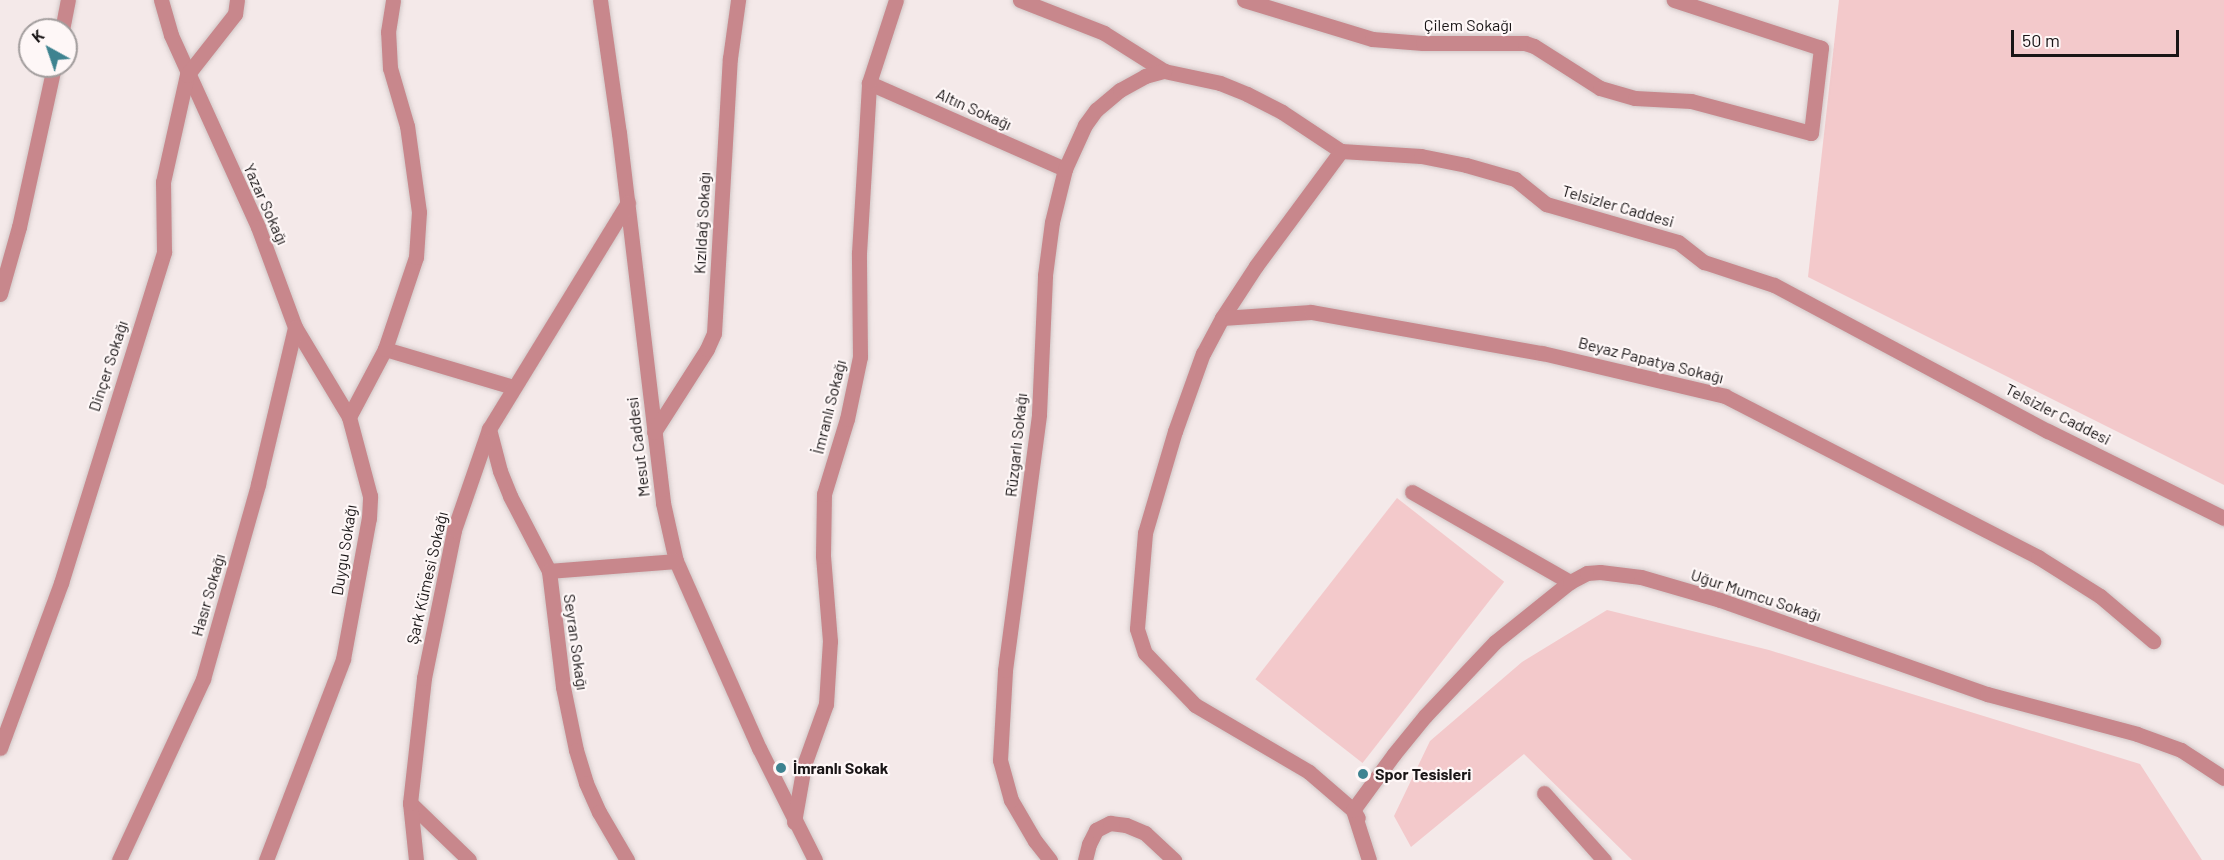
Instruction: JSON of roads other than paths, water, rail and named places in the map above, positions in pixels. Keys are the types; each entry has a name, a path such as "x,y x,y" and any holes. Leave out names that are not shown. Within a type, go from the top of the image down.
{"street":[{"path":"64,18 68,0"},
{"name":"Yazar Sokağı","path":"161,0 171,35 187,75 258,227 295,327 349,417"},
{"name":"Dinçer Sokağı","path":"0,748 61,583 164,252 163,182 187,75 235,14 237,0"},
{"path":"349,417 385,349 416,257 418,212 407,126 390,68 388,32 393,0"},
{"name":"Mesut Caddesi","path":"600,0 663,503 676,561 794,822 815,860"},
{"name":"Kızıldağ Sokağı","path":"654,432 707,350 714,333 730,58 738,0"},
{"name":"İmranlı Sokağı","path":"794,822 804,765 826,704 830,641 824,556 824,494 847,419 860,357 859,253 869,83 896,0"},
{"name":"Telsizler Caddesi","path":"1020,0 1104,33 1164,71 1234,87 1282,112 1341,151 1421,156 1466,165 1515,179 1546,204 1678,242 1704,262 1774,285 2048,431 2224,518"},
{"name":"Çilem Sokağı","path":"1244,0 1372,39 1423,43 1525,43 1534,46 1600,88 1635,98 1691,101 1811,133 1821,48 1674,0"},
{"name":"Rüzgarlı Sokağı","path":"1050,860 1035,842 1004,781 1000,760 1000,721 1039,414 1046,264 1052,222 1065,169 1077,138 1096,110 1131,82 1145,75 1164,71"},
{"path":"0,294 20,227 51,78"},
{"name":"Altın Sokağı","path":"869,83 1065,169"},
{"path":"1341,151 1256,266 1222,318 1203,353 1175,430 1145,533 1137,629 1145,653 1195,705 1309,772 1353,810 1381,860"},
{"name":"Şark Kümesi Sokağı","path":"416,860 410,803 424,678 454,530 489,429 627,202"},
{"name":"Beyaz Papatya Sokağı","path":"1222,318 1322,313 1542,353 1725,396 2038,557 2100,596 2153,641"},
{"name":"Hasır Sokağı","path":"119,860 203,680 258,484 295,327"},
{"path":"385,349 513,387"},
{"name":"Duygu Sokağı","path":"266,860 343,659 369,518 370,496 349,417"},
{"name":"Seyran Sokağı","path":"489,429 500,471 510,496 549,571 563,687 576,750 599,812 627,860"},
{"path":"1412,492 1570,582"},
{"path":"549,571 676,561"},
{"name":"Uğur Mumcu Sokağı","path":"1353,810 1419,724 1495,642 1570,582 1587,573 1614,572 1641,577 1720,600 1987,694 2170,746 2181,750 2224,778"},
{"path":"1544,793 1604,860"},
{"path":"410,803 469,860"},
{"path":"1353,810 1369,860"},
{"path":"1085,860 1096,830 1110,823 1126,825 1145,833 1174,860"}],"place":[{"name":"İmranlı Sokak","path":"781,768"},
{"name":"Spor Tesisleri","path":"1363,774"}]}
